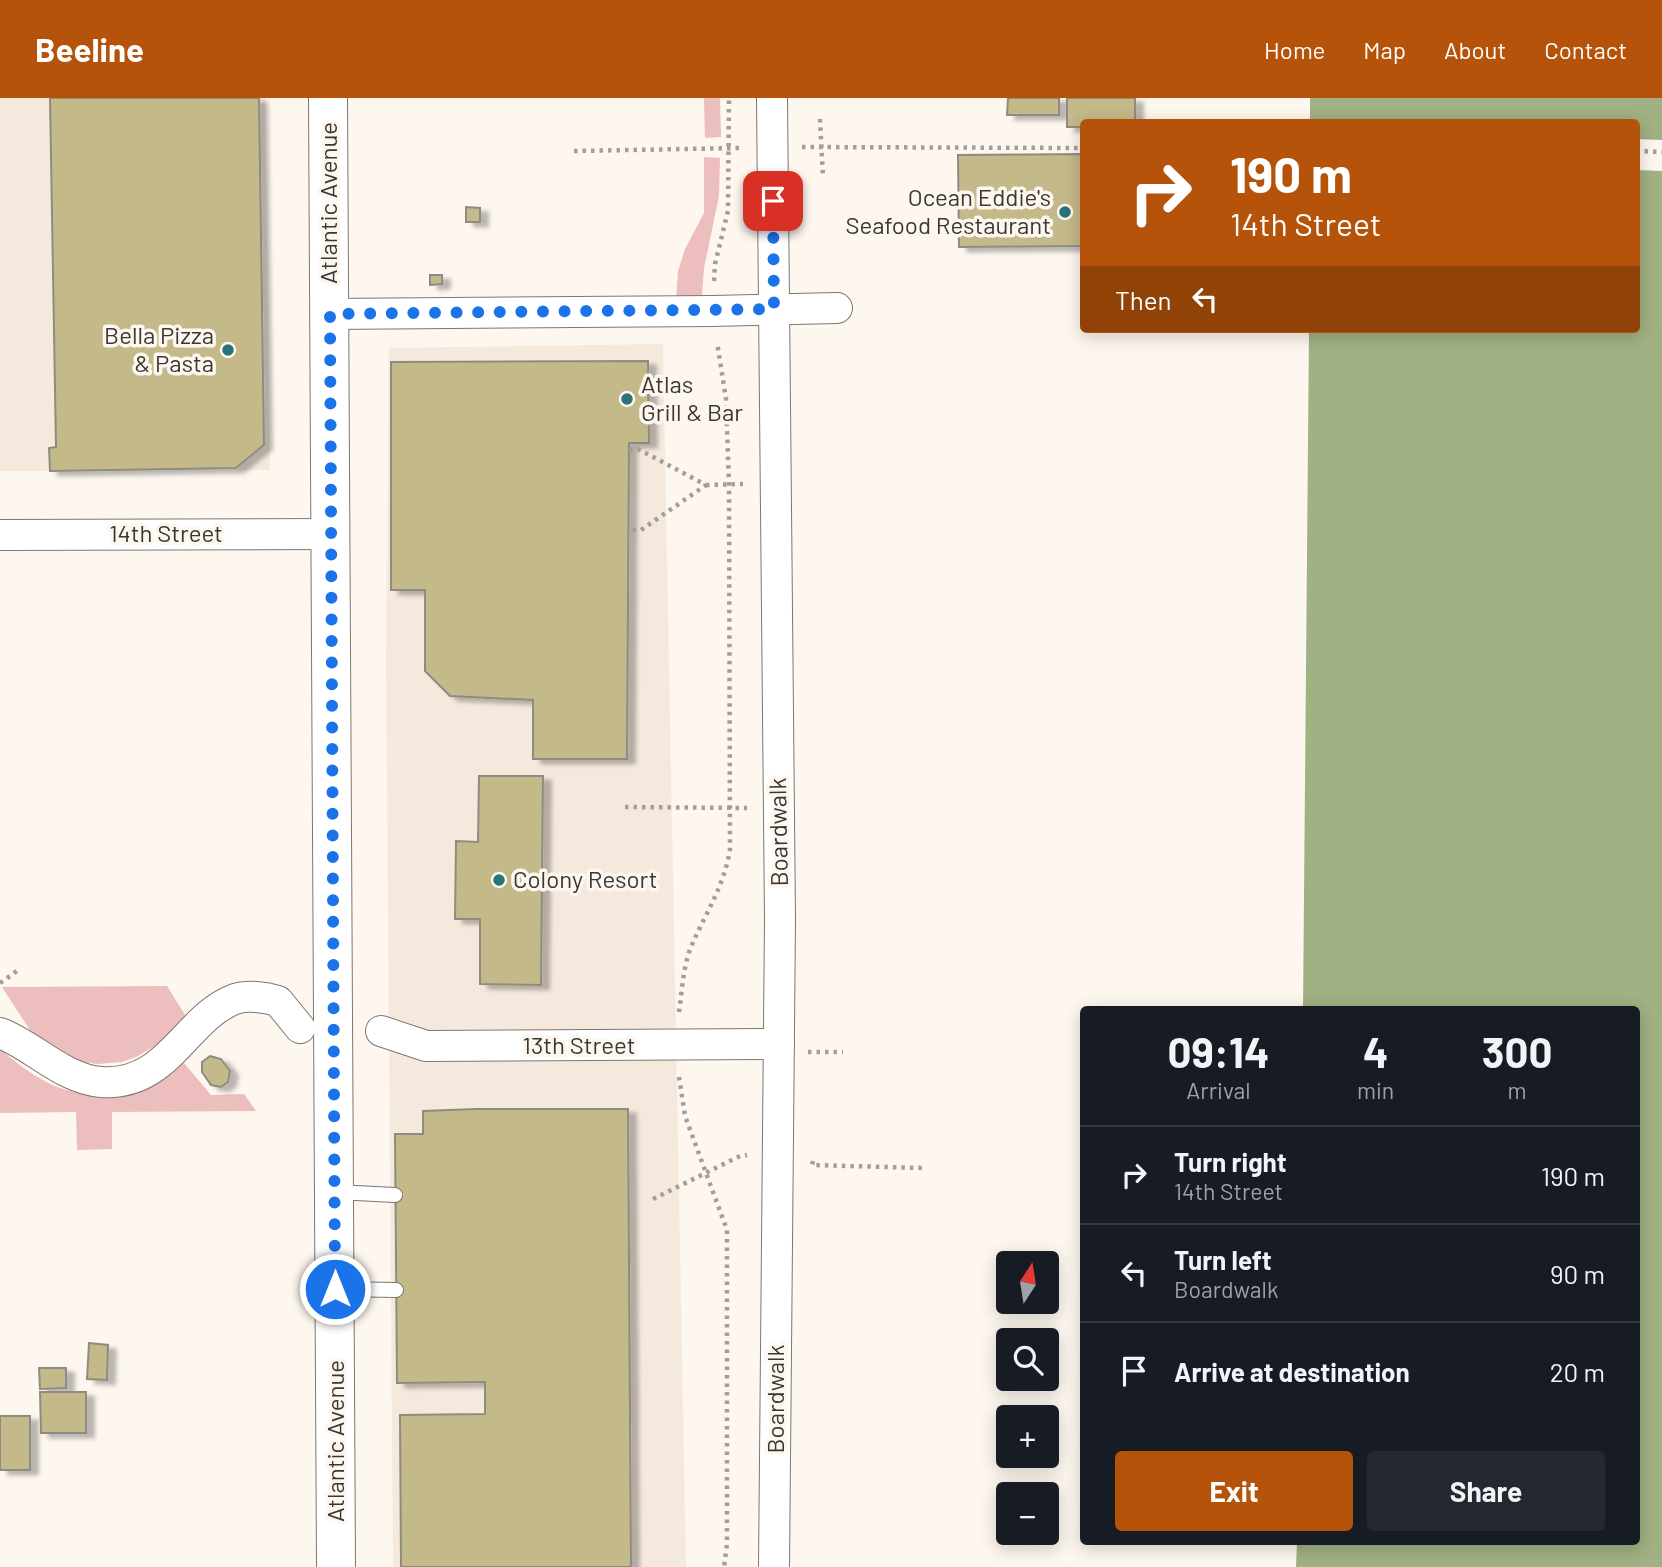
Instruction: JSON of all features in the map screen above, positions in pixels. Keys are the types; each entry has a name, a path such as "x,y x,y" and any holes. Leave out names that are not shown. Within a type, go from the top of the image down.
{"main road":[{"name":"Atlantic Avenue","path":"328,98 336,1567"}],"street":[{"name":"Boardwalk","path":"772,98 779,808 775,1567"},
{"path":"330,314 712,312 837,308"},
{"name":"14th Street","path":"0,535 331,534"},
{"path":"0,1033 57,1066 80,1077 102,1082 132,1078 162,1063 212,1013 235,999 248,997 278,1001 300,1028"},
{"name":"13th Street","path":"381,1031 426,1045 779,1044"}],"lane":[{"path":"335,1192 395,1195"},
{"path":"335,1289 396,1290"}],"path":[{"path":"724,1567 727,1544 727,1230 685,1116 676,1046 690,949 727,872 730,849 729,484 726,411 712,312 715,264 728,211 729,98"},
{"path":"820,119 823,177"},
{"path":"574,151 772,147 1080,148"},
{"path":"1640,150 1662,152"},
{"path":"629,450 638,449 706,485 641,530 629,530"},
{"path":"625,807 779,808"},
{"path":"0,983 17,971"},
{"path":"814,1052 842,1052"},
{"path":"653,1199 738,1157 778,1156"},
{"path":"813,1165 923,1168"}],"shaded area":[{"path":"0,98 265,98 270,470 0,471"},
{"path":"704,98 720,98 721,137 705,138"},
{"path":"1310,98 1662,98 1662,1567 1296,1567 1297,1545 1640,1545 1640,1006 1303,1006 1309,333 1640,333 1640,119 1310,119"},
{"path":"704,157 720,158 719,196 704,268 702,296 676,300 678,271 685,249 704,213"},
{"path":"663,344 686,1567 393,1567 386,661 389,348"},
{"path":"167,986 187,1018 156,1045 138,1056 122,1062 98,1064 76,1061 35,1038 2,987"},
{"path":"0,1049 47,1082 79,1093 115,1092 135,1087 184,1063 211,1095 244,1094 256,1111 112,1112 112,1149 77,1150 76,1112 0,1113"}],"pier":[{"path":"1640,139 1662,140 1662,171 1640,170"}],"building":[{"path":"50,98 259,98 264,445 236,468 50,471 49,448 56,447"},
{"path":"1008,98 1059,98 1059,115 1007,115"},
{"path":"1067,98 1135,98 1135,119 1080,119 1080,127 1067,127"},
{"path":"1080,154 1080,246 959,247 958,155"},
{"path":"466,207 480,208 480,222 466,222"},
{"path":"430,275 442,275 442,284 430,285"},
{"path":"648,361 649,443 629,443 627,759 533,759 533,700 450,696 425,671 425,590 391,590 391,362"},
{"name":"Colony Resort","path":"479,776 543,776 541,985 480,984 480,919 455,919 456,841 478,842"},
{"path":"210,1056 221,1059 230,1071 228,1082 221,1087 211,1085 202,1072 202,1062"},
{"path":"628,1109 631,1567 401,1567 400,1415 485,1414 485,1382 397,1383 395,1134 423,1134 423,1111"},
{"path":"89,1343 108,1345 107,1380 87,1379"},
{"path":"39,1368 66,1368 66,1388 40,1389"},
{"path":"40,1392 86,1392 86,1433 41,1433"},
{"path":"0,1416 30,1416 30,1470 0,1470"}],"place":[{"name":"Ocean Eddie's Seafood Restaurant","path":"1065,212"},
{"name":"Bella Pizza & Pasta","path":"228,350"},
{"name":"Atlas Grill & Bar","path":"627,399"},
{"name":"Colony Resort","path":"499,880"}],"route":[{"path":"335,1289 330,314 712,312 774,309 773,201"}]}
